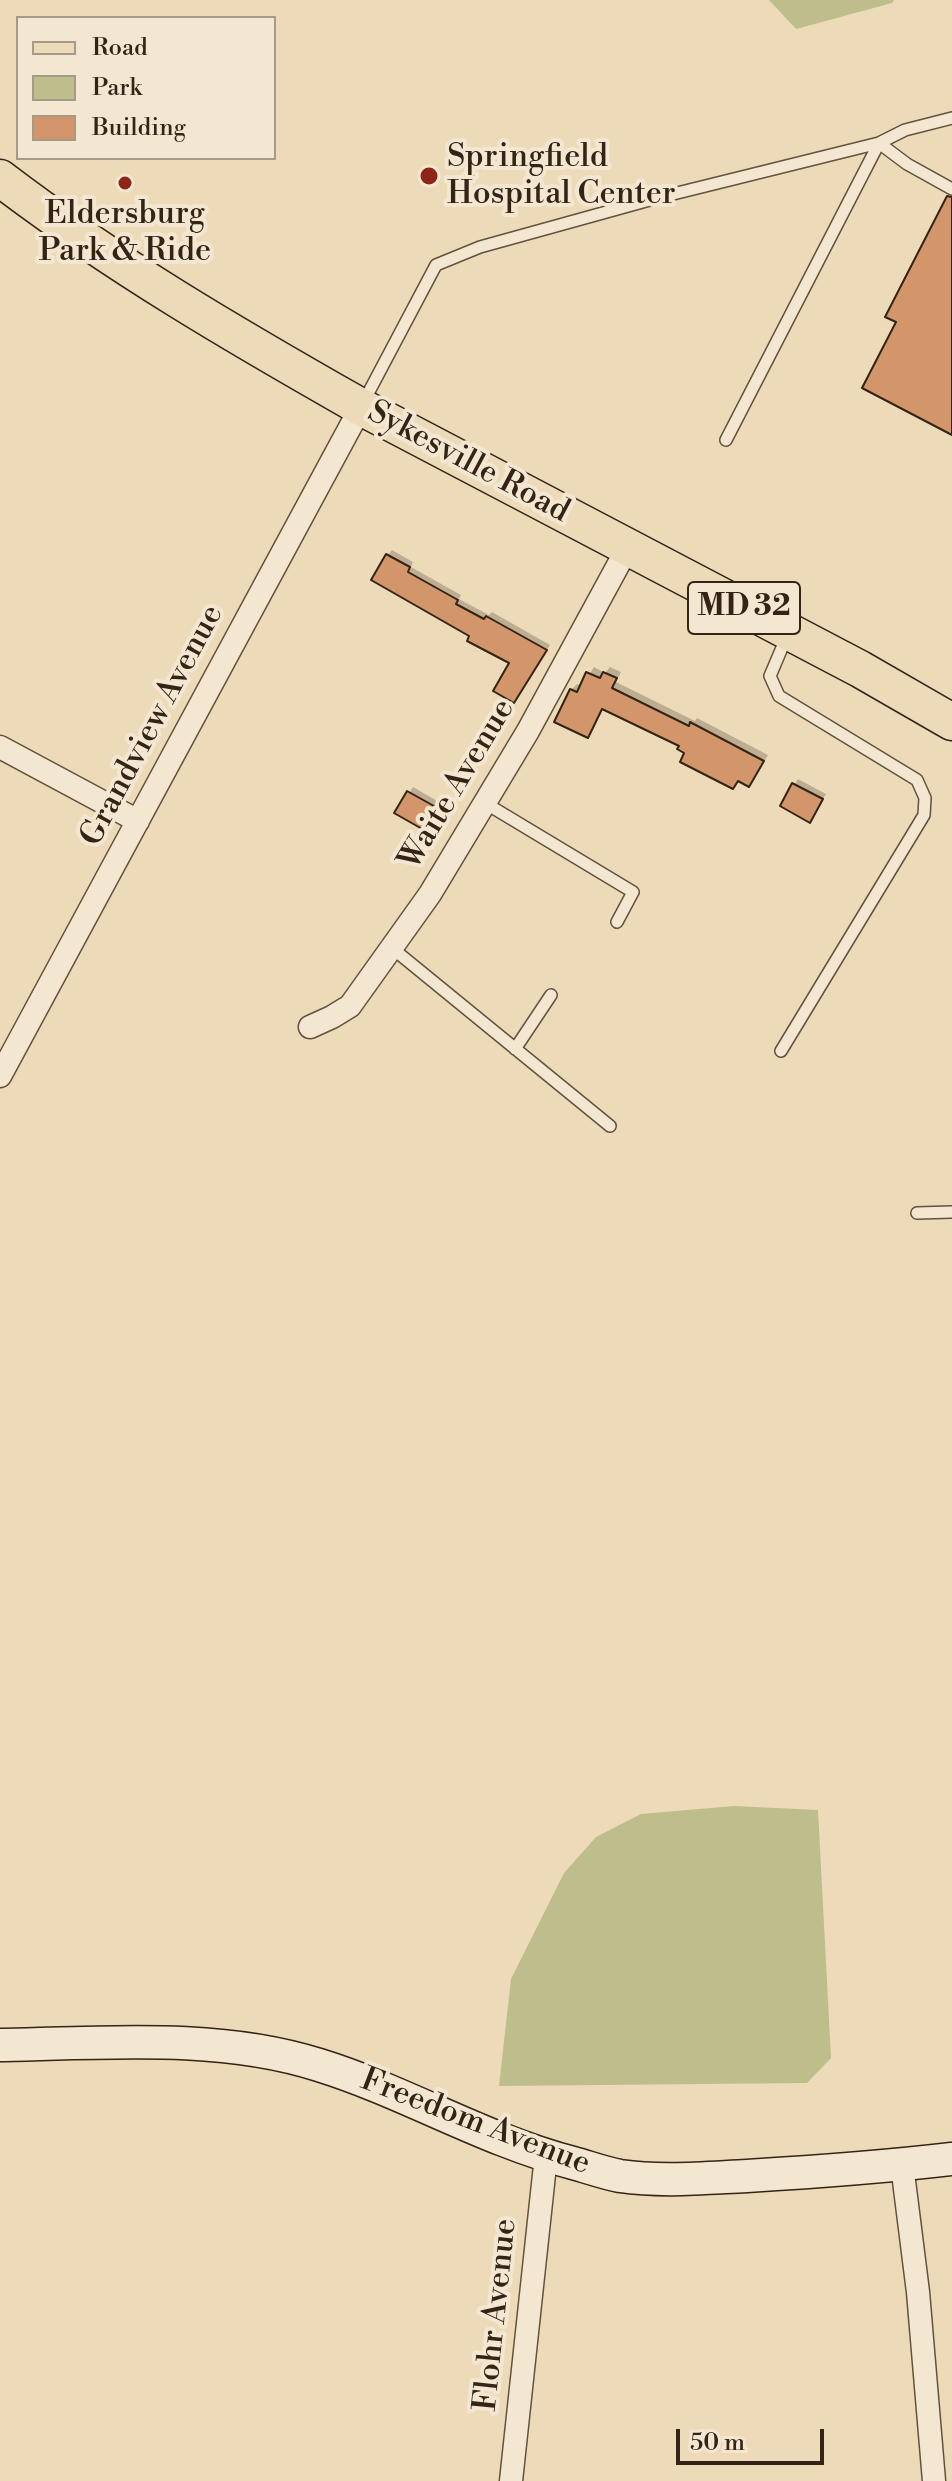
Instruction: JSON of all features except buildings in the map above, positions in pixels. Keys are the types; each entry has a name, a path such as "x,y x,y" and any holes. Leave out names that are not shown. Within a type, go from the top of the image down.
{"main road":[{"name":"Sykesville Road","path":"0,178 163,292 361,407 789,632 952,722"}],"street":[{"name":"Grandview Avenue","path":"0,1076 361,407"},
{"name":"Waite Avenue","path":"310,1027 350,1006 430,894 528,731 628,547"},
{"path":"0,747 138,821"},
{"name":"Freedom Avenue","path":"0,2045 155,2044 226,2047 273,2053 361,2079 475,2130 546,2156 617,2175 666,2180 952,2159"},
{"name":"Flohr Avenue","path":"511,2481 546,2156"},
{"path":"902,2165 918,2292 934,2481"}],"lane":[{"path":"361,407 436,265 480,247 657,198 879,143 905,130 952,118"},
{"path":"879,143 907,164 952,189"},
{"path":"726,440 879,143"},
{"path":"781,1051 924,815 925,798 917,780 779,696 770,676 789,632"},
{"path":"485,803 633,892 617,922"},
{"path":"392,948 610,1126"},
{"path":"515,1049 551,995"},
{"path":"917,1213 952,1212"}],"green space":[{"path":"769,0 894,0 796,29"},
{"path":"734,1806 818,1810 831,2058 807,2083 499,2086 511,1979 564,1873 596,1837 641,1814"}],"place":[{"name":"Springfield Hospital Center","path":"429,176"},
{"name":"Eldersburg Park & Ride","path":"125,183"}]}
